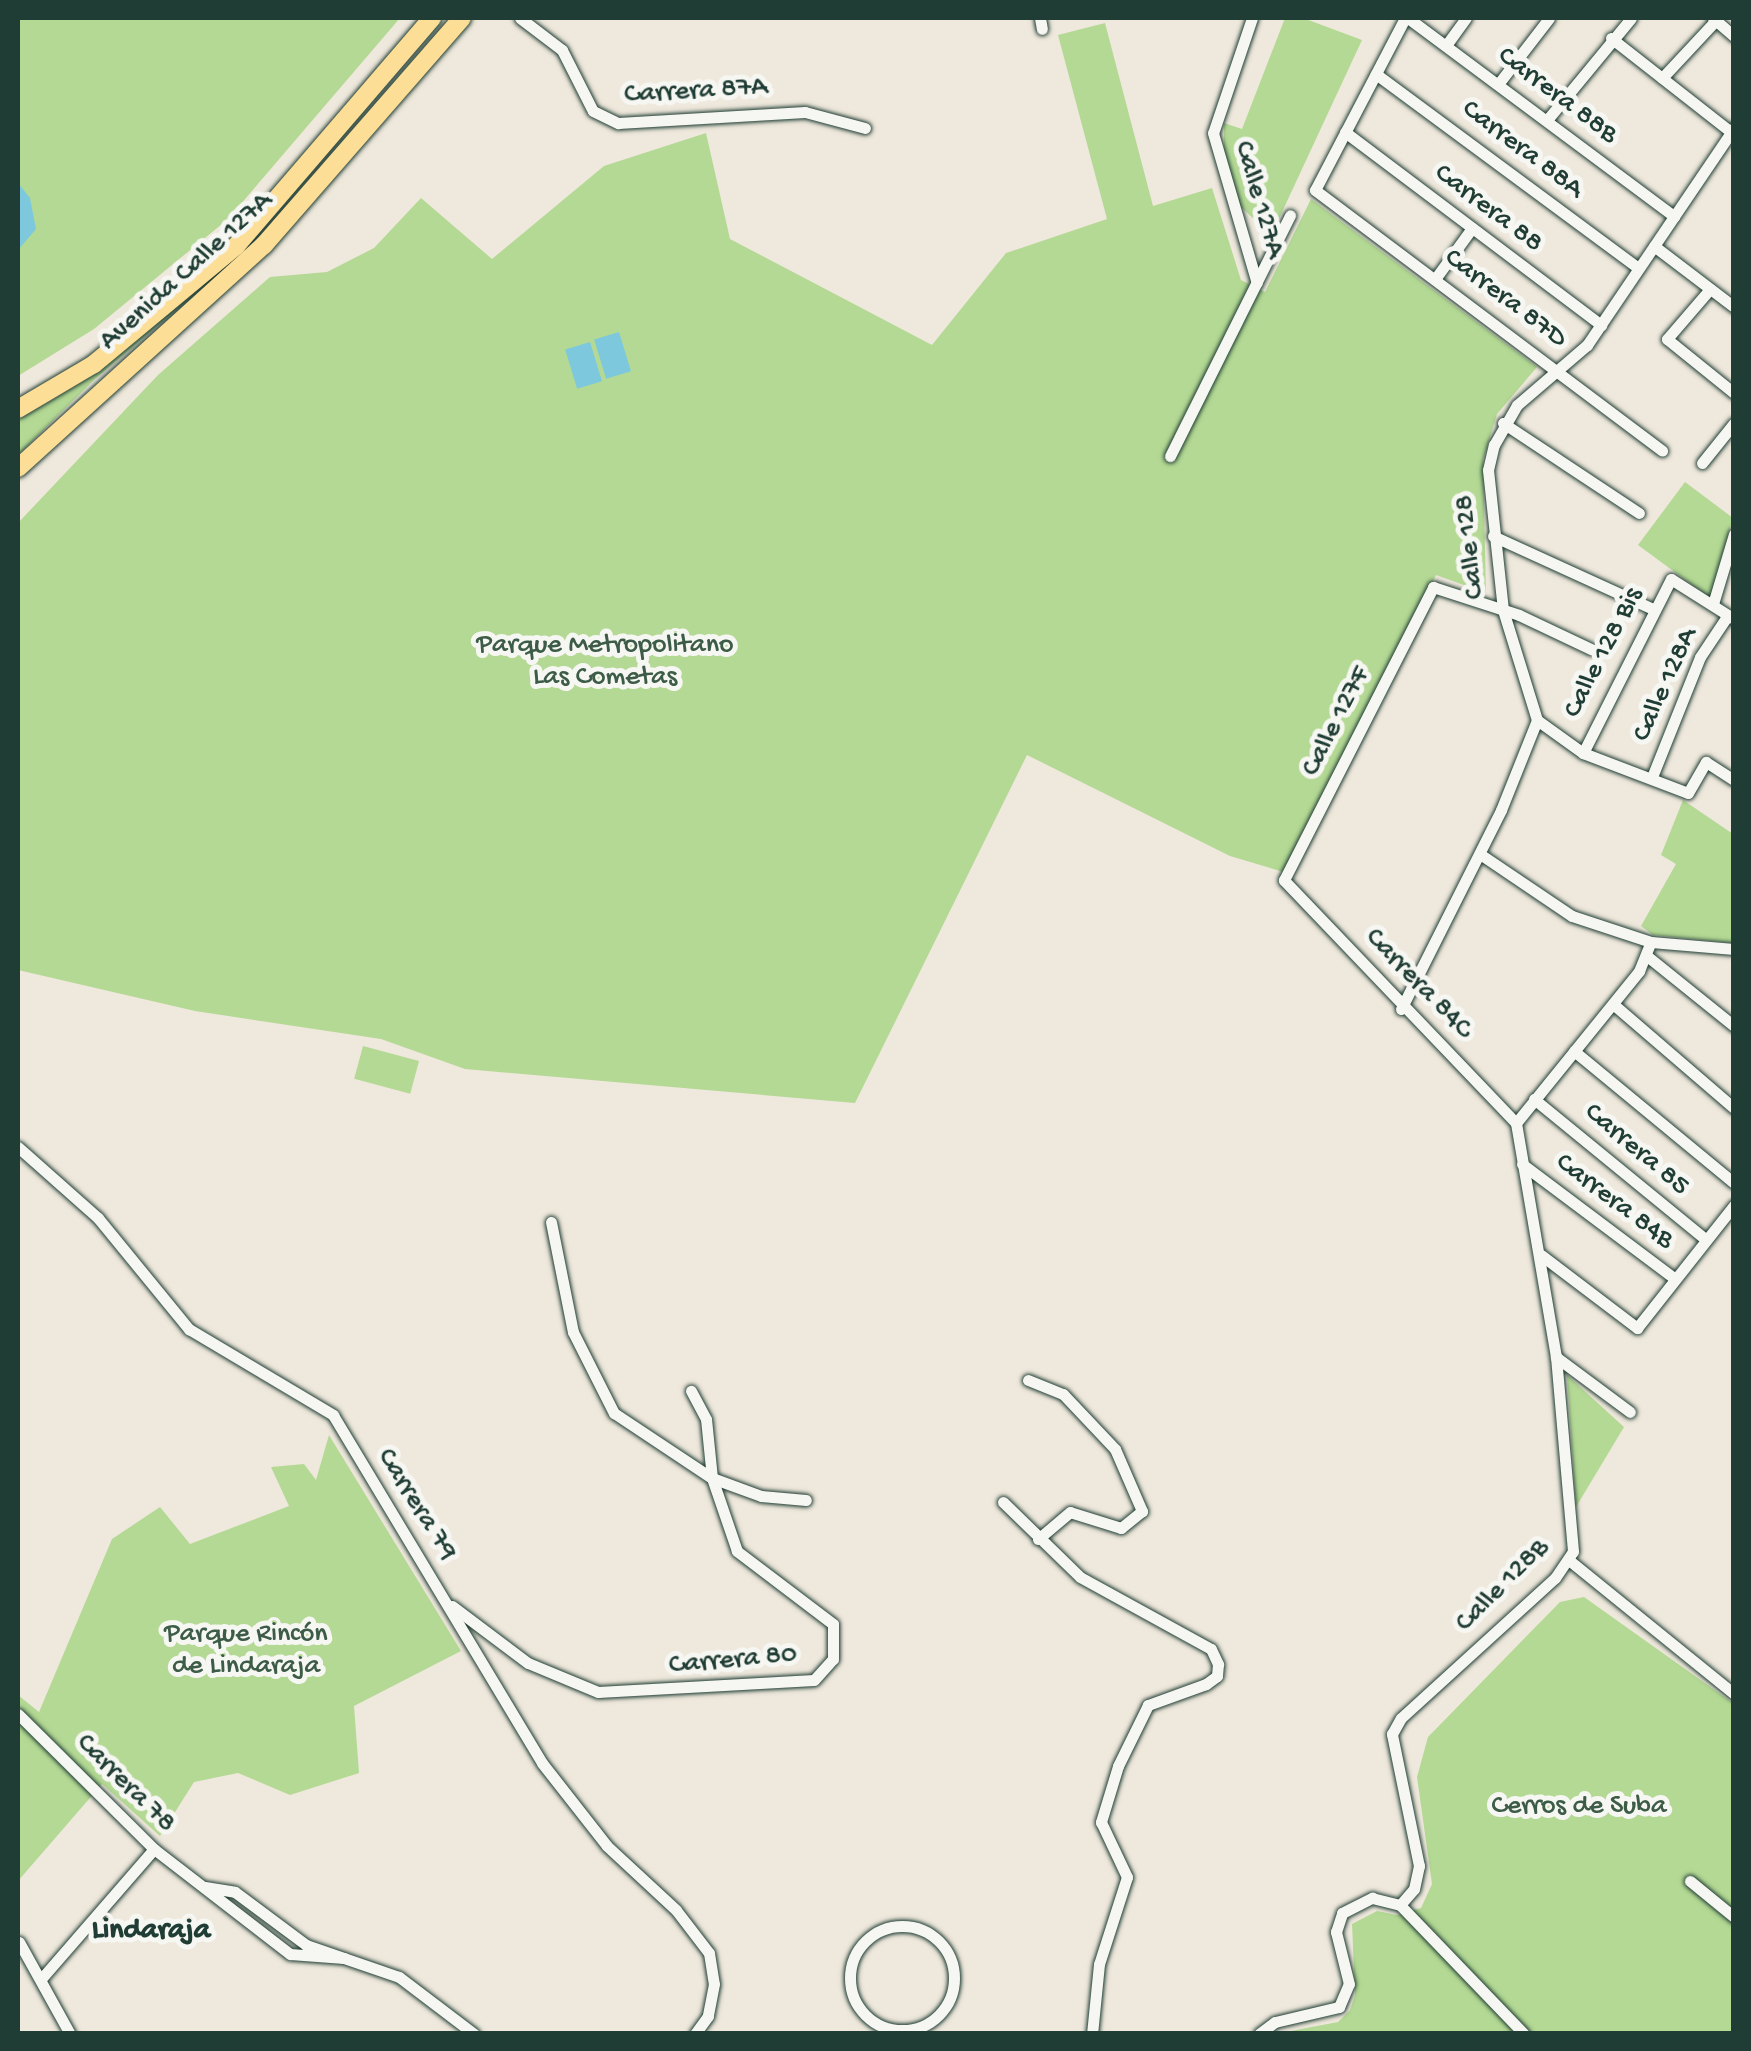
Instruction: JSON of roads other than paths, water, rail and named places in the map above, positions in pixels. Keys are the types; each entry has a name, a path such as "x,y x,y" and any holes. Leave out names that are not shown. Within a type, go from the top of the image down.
{"main road":[{"name":"Avenida Calle 127A","path":"18,409 94,364 236,246 432,18"},
{"name":"Avenida Calle 127A","path":"18,468 264,245 462,18"}],"street":[{"name":"Carrera 87A","path":"520,18 562,50 593,111 618,123 805,112 865,128"},
{"name":"Calle 127A","path":"1252,18 1213,133 1256,283"},
{"path":"1346,132 1406,18"},
{"name":"Carrera 88B","path":"1406,18 1447,44 1674,216"},
{"path":"1447,44 1466,18"},
{"path":"1499,84 1549,18"},
{"path":"1547,120 1631,18"},
{"path":"1662,78 1715,19 1734,36"},
{"path":"1611,38 1732,130"},
{"name":"Carrera 88A","path":"1376,74 1638,268"},
{"name":"Calle 128","path":"1536,720 1503,610 1488,470 1504,424 1534,388 1560,372 1601,326 1732,130"},
{"name":"Carrera 87D","path":"1346,132 1316,190 1662,451"},
{"name":"Carrera 88","path":"1346,132 1601,326"},
{"path":"1170,456 1290,216"},
{"path":"1436,279 1472,228"},
{"path":"1654,246 1734,307"},
{"path":"1710,288 1668,339 1734,393"},
{"path":"1702,462 1734,423"},
{"path":"1504,424 1639,513"},
{"name":"Calle 128A","path":"1712,604 1729,570 1734,534"},
{"path":"1493,536 1651,608"},
{"name":"Calle 128 Bis","path":"1583,752 1651,608 1673,578 1712,604"},
{"name":"Calle 127F","path":"1284,880 1435,588 1503,610"},
{"path":"1712,604 1730,617"},
{"name":"Calle 128 Bis","path":"1503,610 1591,649"},
{"name":"Calle 128A","path":"1652,777 1700,657 1730,617"},
{"path":"1401,1009 1480,854 1536,720 1583,752 1692,790 1707,763 1734,780"},
{"path":"1480,854 1572,916 1650,942 1734,949"},
{"name":"Carrera 84C","path":"1284,880 1319,911 1401,1009 1492,1091 1516,1123"},
{"path":"1516,1123 1613,1004 1647,956 1650,942"},
{"path":"1647,956 1734,1026"},
{"path":"1613,1004 1734,1108"},
{"path":"1574,1051 1734,1182"},
{"name":"Carrera 85","path":"1534,1098 1706,1240"},
{"name":"Calle 128B","path":"1400,1905 1414,1889 1419,1866 1392,1734 1401,1718 1570,1561 1574,1536 1556,1356 1516,1123"},
{"name":"Carrera 79","path":"18,1147 98,1218 189,1329 333,1415 448,1604 469,1651 542,1763 607,1846 676,1910 709,1953 714,1984 708,2016 695,2034"},
{"name":"Carrera 84B","path":"1522,1164 1675,1280"},
{"path":"1541,1255 1638,1328 1734,1205"},
{"path":"551,1222 573,1332 600,1393 614,1413 712,1478 761,1496 806,1500"},
{"path":"1556,1356 1630,1412"},
{"path":"1028,1380 1064,1394 1115,1449 1142,1511 1121,1528 1070,1512 1038,1539"},
{"name":"Carrera 80","path":"448,1604 528,1662 598,1692 814,1680 833,1660 833,1624 737,1550 712,1478 706,1419 691,1391"},
{"path":"1003,1502 1038,1539 1104,1594 1211,1649 1218,1664 1217,1676 1206,1684 1148,1705 1118,1766 1101,1822 1128,1877 1099,1964 1092,2034"},
{"path":"1570,1561 1734,1694"},
{"name":"Carrera 78","path":"18,1714 154,1849 201,1887 300,1958 344,1958"},
{"path":"41,1978 154,1849"},
{"path":"1690,1880 1734,1918"},
{"name":"Carrera 78","path":"201,1887 235,1892 306,1945 399,1977 474,2034"},
{"path":"1259,2034 1274,2022 1339,2006 1349,1984 1336,1932 1342,1913 1372,1898 1400,1905 1524,2034"},
{"path":"914,1928 948,1954 950,1999 931,2028 896,2030 866,2016 856,2003 850,1970 856,1953 881,1930 914,1928"},
{"path":"18,1942 70,2034"},
{"path":"300,1958 306,1945"}],"water":[{"path":"18,183 30,198 36,229 18,250"},
{"path":"619,332 631,371 606,379 594,340"},
{"path":"590,342 602,381 577,389 565,350"}],"district":[{"name":"Lindaraja","path":"151,1932"}],"park label":[{"name":"Parque Metropolitano Las Cometas","path":"605,662"},
{"name":"Parque Rincón de Lindaraja","path":"246,1651"},
{"name":"Cerros de Suba","path":"1579,1807"}]}
